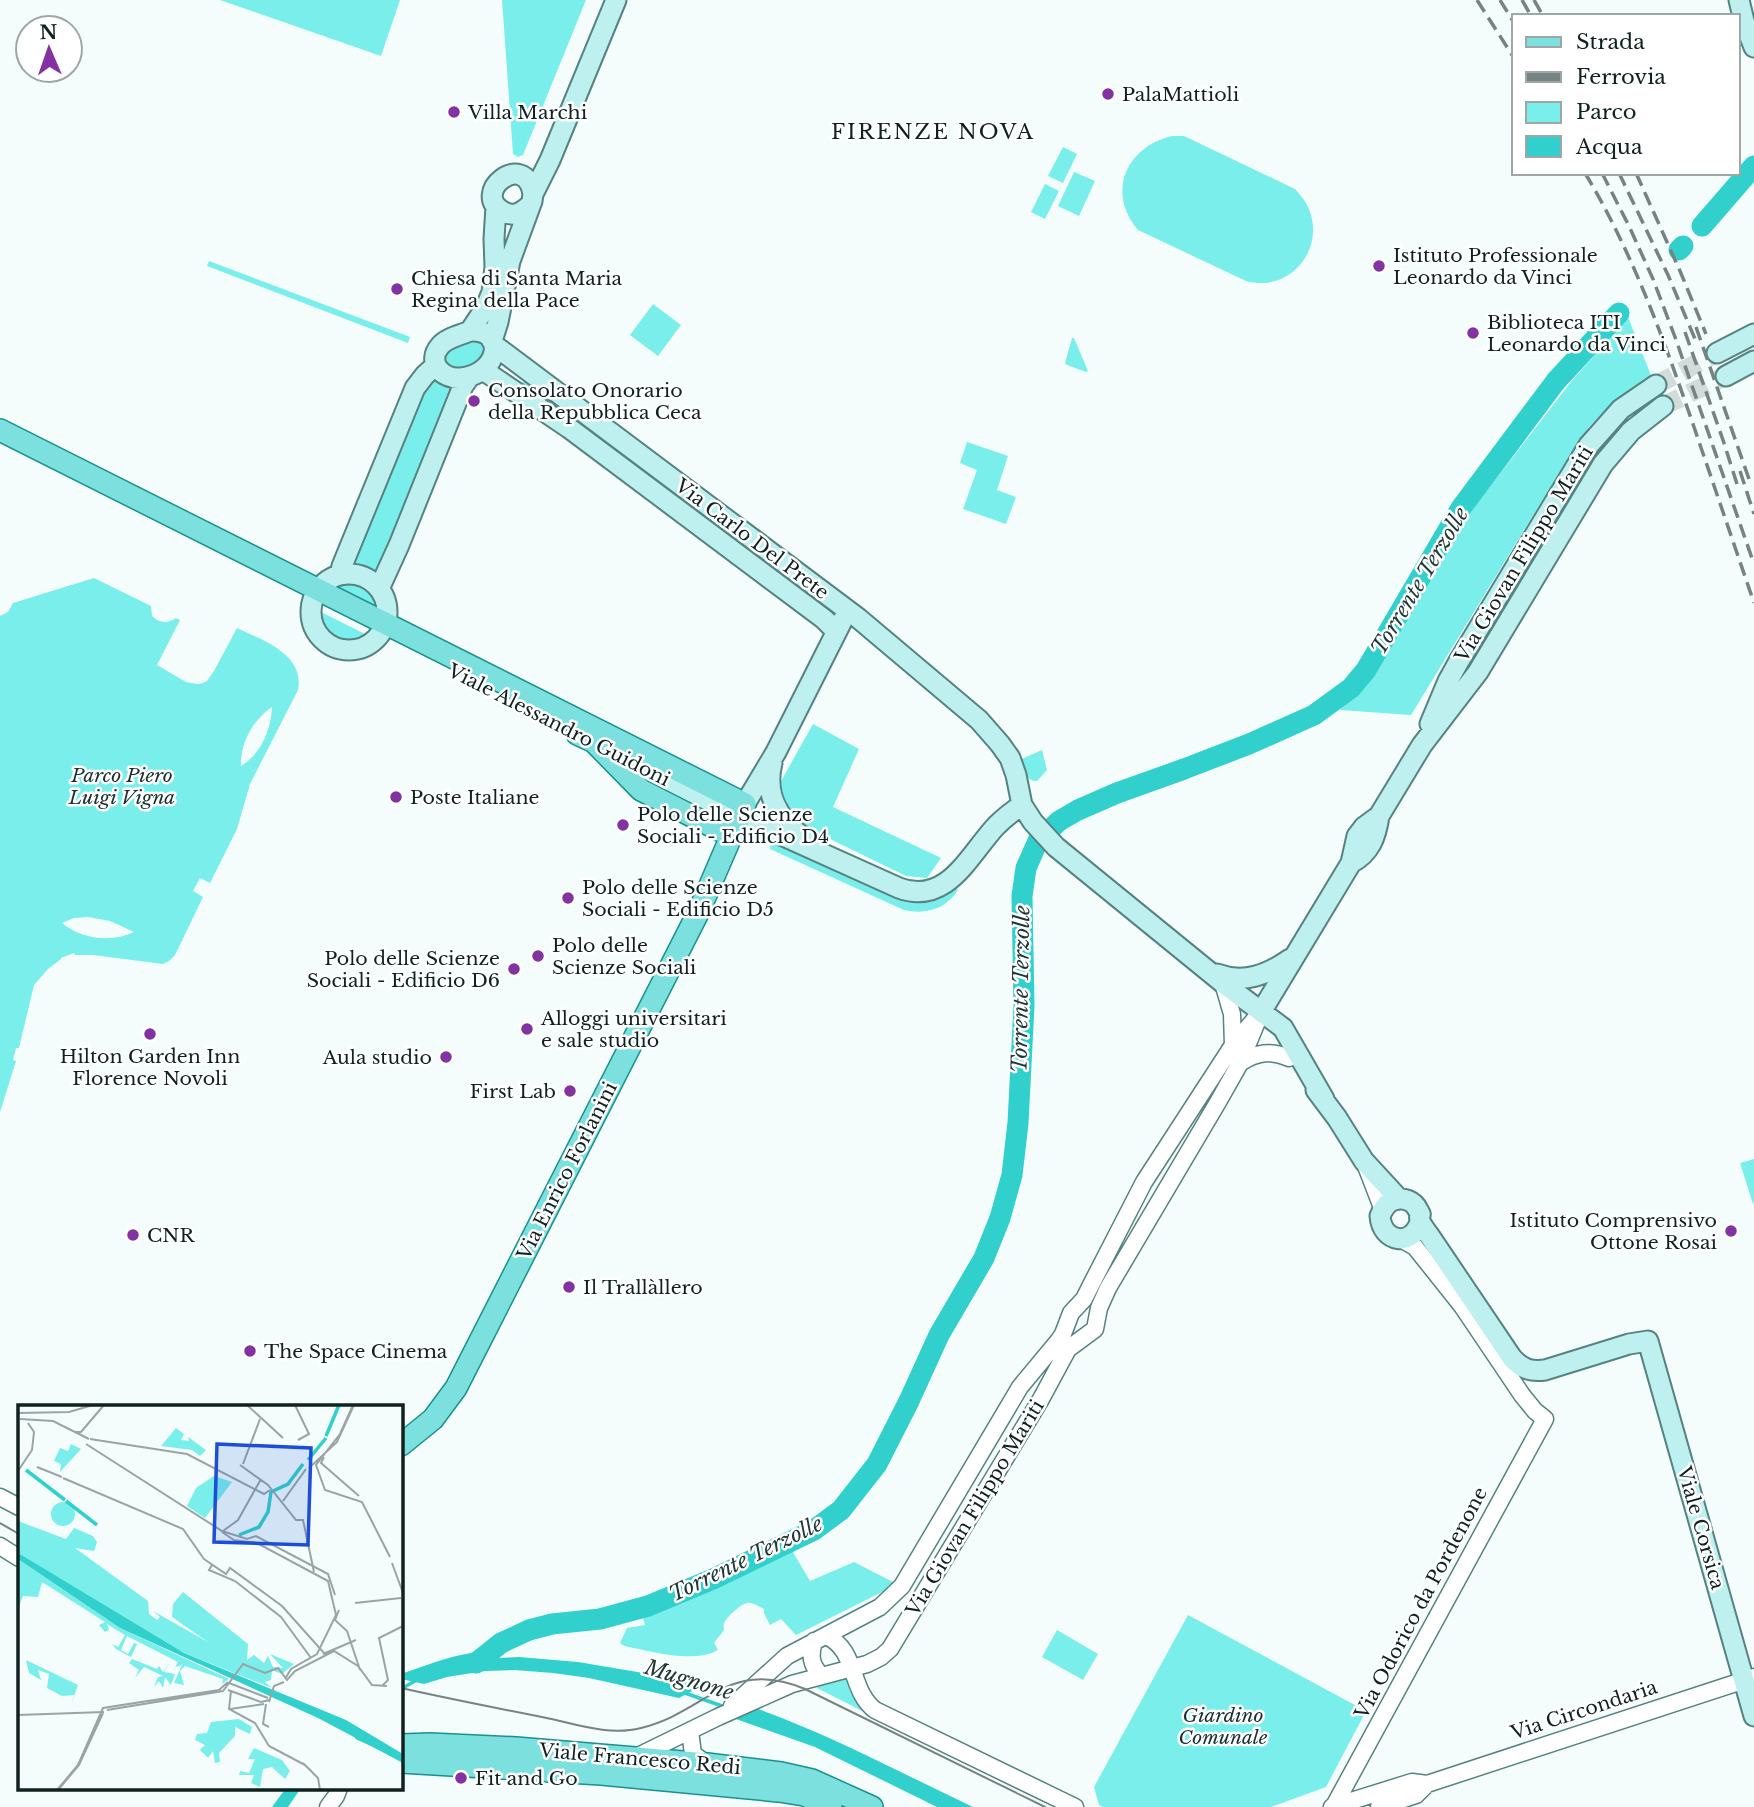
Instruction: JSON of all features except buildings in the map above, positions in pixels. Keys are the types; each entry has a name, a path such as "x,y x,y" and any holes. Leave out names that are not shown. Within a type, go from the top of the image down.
{"main road":[{"path":"379,589 463,386 493,360 493,343 508,268 531,200 616,0"},
{"path":"1740,0 1744,21 1754,47"},
{"path":"520,176 551,156"},
{"path":"340,575 415,388 436,365 435,356 439,346 470,331 486,307 492,292 496,206 493,196 496,184 505,176 511,175 524,178 531,185 531,200 520,213 514,215 496,206"},
{"name":"Via Carlo Del Prete","path":"470,331 483,332 493,343 847,611 973,715 1000,744 1013,766 1022,805 1033,822 1056,847 1223,983 1283,1028 1324,1099"},
{"path":"1717,353 1754,334"},
{"path":"1726,376 1754,361"},
{"name":"Via Carlo Del Prete","path":"436,365 444,375 450,377 476,373 569,428 836,631"},
{"name":"Via Giovan Filippo Mariti","path":"1422,745 1436,707 1459,661 1589,445 1621,410 1656,385"},
{"name":"Via Giovan Filippo Mariti","path":"1261,1012 1351,863 1357,836 1379,816 1422,745 1478,672 1603,464 1632,431 1664,406"},
{"name":"Viale Alessandro Guidoni","path":"0,430 383,629 738,819"},
{"name":"Viale Alessandro Guidoni","path":"0,445 315,595"},
{"path":"348,574 360,576 379,589 387,606 383,629 371,644 347,650 322,640 313,626 311,612 315,595 330,579 348,574"},
{"path":"738,819 776,752 847,611"},
{"name":"Viale Alessandro Guidoni","path":"383,629 594,742 641,790 738,819 844,862 906,891 934,889 947,882 973,855 996,825 1022,805"},
{"path":"776,752 769,780 771,796 778,813 800,835 844,862"},
{"name":"Via Enrico Forlanini","path":"402,1444 433,1419 456,1388 699,911 738,819"},
{"path":"1207,970 1233,978 1253,977 1270,972 1293,956"},
{"path":"1261,1012 1289,1058 1324,1099 1391,1204"},
{"path":"1409,1200 1417,1207 1420,1222 1414,1233 1401,1239 1392,1237 1384,1229 1380,1216 1391,1204 1409,1200"},
{"name":"Viale Corsica","path":"1420,1222 1512,1358 1522,1367 1531,1371 1550,1369 1629,1344 1648,1341 1749,1679 1754,1716"},
{"name":"Viale Francesco Redi","path":"402,1745 467,1745 707,1764 797,1776 872,1807"},
{"name":"Viale Francesco Redi","path":"402,1762 604,1774 788,1792 804,1795 831,1807"}],"street":[{"path":"1223,983 1232,1014 1233,1045"},
{"name":"Via Giovan Filippo Mariti","path":"751,1698 780,1662 880,1607 902,1586 1020,1387 1063,1334 1136,1196 1233,1045 1261,1012"},
{"name":"Via Giovan Filippo Mariti","path":"604,1774 751,1698 874,1661 890,1649 1041,1399 1060,1360 1068,1349 1095,1329 1108,1288 1218,1102 1240,1062 1261,1012"},
{"path":"1240,1062 1263,1053 1289,1058"},
{"name":"Via Odorico da Pordenone","path":"1333,1807 1545,1419 1522,1395 1462,1306 1415,1247 1401,1239"},
{"path":"1086,1335 1072,1331 1069,1326 1072,1314 1082,1307 1088,1308 1097,1317"},
{"path":"0,1497 18,1506"},
{"path":"0,1546 18,1557"},
{"path":"822,1676 816,1670 811,1657 820,1638 833,1639 843,1648 862,1696 875,1710 1072,1805"},
{"name":"Via Circondaria","path":"1333,1807 1412,1782 1427,1784 1749,1679"},
{"path":"690,1731 692,1752 707,1764"},
{"name":"Via Circondaria","path":"1379,1807 1416,1795 1427,1784"},
{"path":"328,1807 338,1790"}],"green space":[{"path":"220,0 400,0 381,56"},
{"path":"502,0 586,0 523,155 518,157 513,154"},
{"path":"1172,136 1184,136 1295,189 1307,205 1313,227 1307,255 1299,266 1276,281 1246,281 1138,230 1128,216 1123,201 1126,173 1143,150"},
{"path":"1063,147 1077,154 1063,183 1048,176"},
{"path":"1074,172 1095,181 1079,216 1058,206"},
{"path":"1045,184 1059,191 1045,219 1031,212"},
{"path":"209,261 410,337 408,343 207,266"},
{"path":"653,304 681,325 658,356 630,335"},
{"path":"1628,317 1652,378 1606,409 1589,427 1411,715 1340,710 1475,506 1571,382"},
{"path":"1072,338 1088,371 1086,372 1065,363"},
{"path":"471,340 482,342 486,348 483,361 455,371 445,364 444,356 449,349"},
{"path":"432,373 456,386 380,576 347,565 426,382"},
{"path":"526,379 615,446 611,450 522,383"},
{"path":"967,442 1008,456 997,490 1016,497 1006,524 963,509 977,470 960,463"},
{"name":"Parco Piero Luigi Vigna","path":"94,578 151,606 152,616 157,620 180,620 157,665 186,682 197,684 207,681 237,628 269,643 288,658 295,667 298,690 250,784 237,829 210,883 200,878 193,891 203,897 175,955 163,964 74,953 61,958 48,969 34,985 19,1048 16,1048 13,1060 16,1061 0,1112 0,616 8,612 13,603","holes":["272,707 264,741 254,755 241,766 241,757 249,733 259,718","88,917 110,921 134,932 116,937 96,938 78,933 62,923 74,918"]},
{"path":"350,582 371,592 377,601 379,613 332,589"},
{"path":"320,612 369,636 352,643 337,640 325,629"},
{"path":"813,724 859,749 833,807 941,858 927,878 906,876 793,821 777,795 780,783"},
{"path":"1042,750 1047,770 1037,781 1025,774 1019,760"},
{"path":"771,842 907,901 931,902 946,896 954,888 958,890 948,902 935,909 920,912 904,910 770,849"},
{"path":"1754,1159 1754,1203 1753,1204 1740,1163"},
{"path":"790,1547 810,1581 854,1562 895,1583 796,1635 781,1619 770,1625 764,1609 749,1603 727,1618 724,1630 714,1643 718,1650 708,1654 672,1655 620,1643 627,1628 645,1625 642,1614"},
{"name":"Giardino Comunale","path":"1188,1615 1366,1711 1326,1787 1271,1807 1099,1805 1094,1787"},
{"path":"1057,1630 1098,1654 1083,1680 1042,1657"},
{"path":"845,1677 874,1717 817,1688 818,1685 839,1681 839,1678"}],"water":[{"path":"471,1653 497,1658 578,1662 703,1685 679,1698 589,1678 514,1670 485,1671 424,1684 402,1679 402,1674"},
{"path":"755,1708 838,1742 973,1807 937,1807 815,1747 736,1719"},
{"path":"285,1790 300,1790 288,1807 272,1807"}],"waterway":[{"name":"Torrente Terzolle","path":"1702,226 1754,166"},
{"name":"Torrente Terzolle","path":"1679,250 1683,246"},
{"name":"Torrente Terzolle","path":"476,1663 501,1643 529,1630 552,1624 600,1619 648,1606 713,1579 814,1530 841,1510 877,1464 939,1335 984,1258 1000,1218 1012,1175 1018,1123 1024,1006 1022,896 1026,868 1038,841 1059,821 1078,810 1249,744 1314,715 1351,688 1366,670 1461,508 1556,381 1619,313"},
{"name":"Mugnone","path":"402,1688 415,1681"},
{"name":"Mugnone","path":"682,1692 725,1707"}],"tunnel":[{"path":"1656,385 1717,353"},
{"path":"1663,406 1726,376"}],"tram line":[{"path":"0,1523 18,1533"},
{"path":"402,1688 589,1728 615,1731 641,1728 664,1720 737,1683 756,1679 779,1681 805,1689 1045,1807"}],"railway":[{"path":"1477,0 1512,55"},
{"path":"1500,0 1512,20"},
{"path":"1522,0 1530,14"},
{"path":"1534,0 1542,14"},
{"path":"1586,175 1618,234 1659,329 1754,603"},
{"path":"1603,175 1653,279 1754,564"},
{"path":"1620,175 1695,339"},
{"path":"1637,175 1706,334"},
{"path":"1696,327 1749,479"},
{"path":"1685,332 1737,484"},
{"path":"1740,471 1754,514"}],"place":[{"name":"PalaMattioli","path":"1108,94"},
{"name":"Villa Marchi","path":"454,112"},
{"name":"Istituto Professionale Leonardo da Vinci","path":"1379,266"},
{"name":"Chiesa di Santa Maria Regina della Pace","path":"397,289"},
{"name":"Biblioteca ITI Leonardo da Vinci","path":"1473,333"},
{"name":"Consolato Onorario della Repubblica Ceca","path":"474,401"},
{"name":"Poste Italiane","path":"396,797"},
{"name":"Polo delle Scienze Sociali - Edificio D4","path":"623,825"},
{"name":"Polo delle Scienze Sociali - Edificio D5","path":"568,898"},
{"name":"Polo delle Scienze Sociali","path":"538,956"},
{"name":"Polo delle Scienze Sociali - Edificio D6","path":"514,969"},
{"name":"Alloggi universitari e sale studio","path":"527,1029"},
{"name":"Hilton Garden Inn Florence Novoli","path":"150,1034"},
{"name":"Aula studio","path":"446,1057"},
{"name":"First Lab","path":"570,1091"},
{"name":"Istituto Comprensivo Ottone Rosai","path":"1731,1231"},
{"name":"CNR","path":"133,1235"},
{"name":"Il Trallàllero","path":"569,1287"},
{"name":"The Space Cinema","path":"250,1351"},
{"name":"Fit and Go","path":"461,1778"}],"district":[{"name":"FIRENZE NOVA","path":"933,132"}]}
